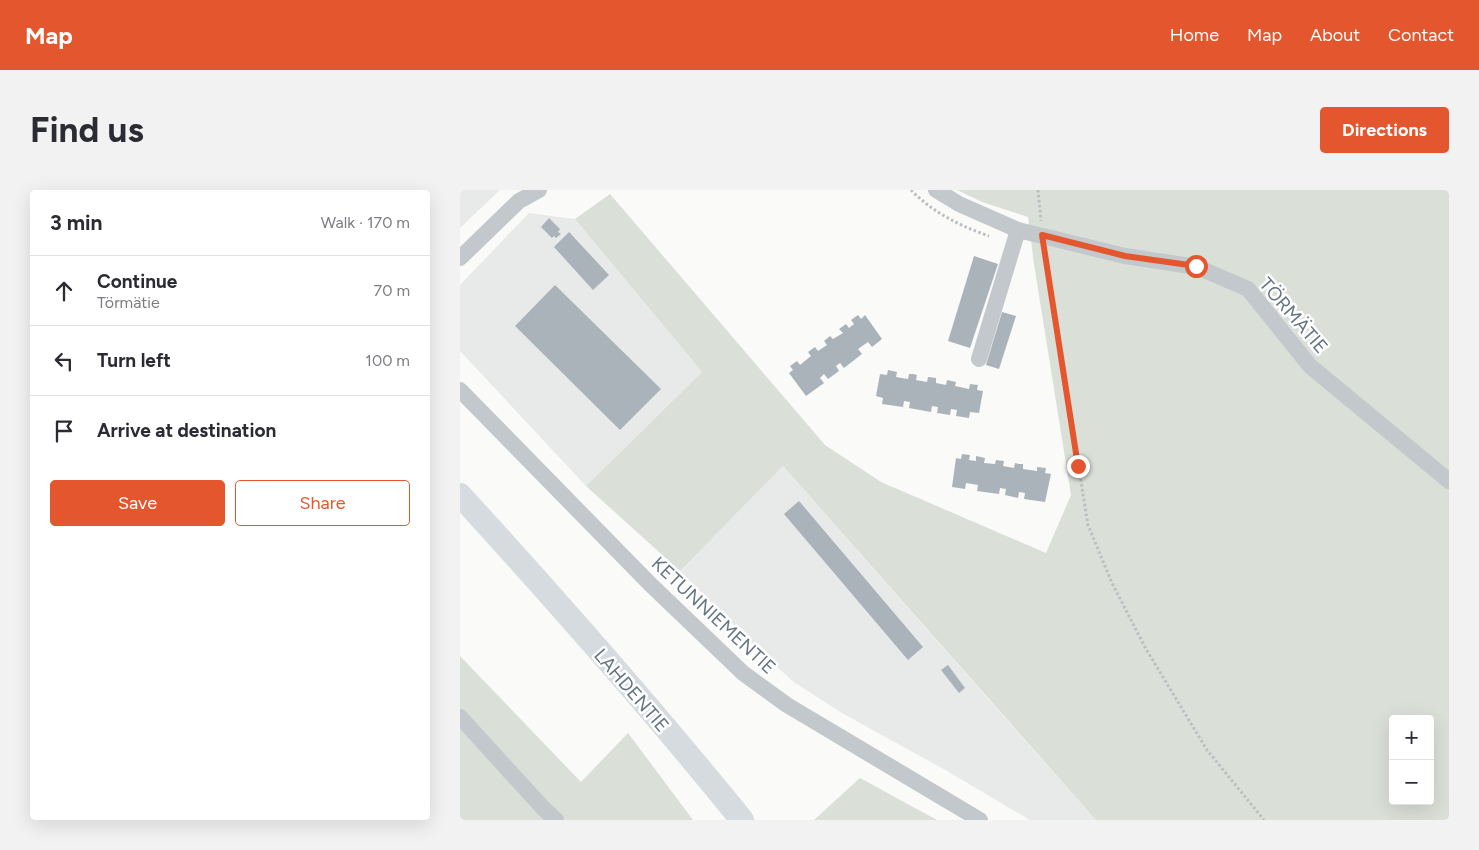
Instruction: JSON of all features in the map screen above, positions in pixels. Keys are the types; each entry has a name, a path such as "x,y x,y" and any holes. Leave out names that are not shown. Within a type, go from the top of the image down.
{"highway":[{"name":"LAHDENTIE","path":"460,495 520,561 696,764 742,820"},
{"name":"LAHDENTIE","path":"460,503 520,561"}],"street":[{"path":"460,258 520,201 539,190"},
{"name":"TÖRMÄTIE","path":"936,190 959,204 1018,230 1125,256 1196,266 1248,289 1310,366 1449,481"},
{"path":"979,359 1018,230"},
{"name":"KETUNNIEMENTIE","path":"460,390 650,584 743,673 787,705 980,820"},
{"path":"460,717 556,820"}],"path":[{"path":"1038,190 1042,235 1088,525 1112,583 1146,649 1208,750 1264,820"}],"shaded area":[{"path":"460,190 500,190 460,228"},
{"path":"957,190 1449,190 1449,820 1096,820 783,466 680,571 586,486 702,372 575,219 610,194 825,445 881,482 1046,553 1071,495 1028,217 982,202"},
{"path":"529,213 575,219 702,372 586,486 460,351 460,285"},
{"path":"783,466 1096,820 1030,820 947,771 842,713 795,683 758,650 680,571"},
{"path":"460,656 581,782 628,733 693,820 460,820"},
{"path":"860,778 937,820 814,820"}],"building":[{"path":"549,218 560,229 558,232 561,234 556,238 554,236 552,238 541,227"},
{"path":"569,232 609,275 593,290 554,247"},
{"path":"974,256 998,264 970,348 948,341"},
{"path":"555,285 661,389 620,430 515,326"},
{"path":"1002,312 1016,316 999,369 986,365"},
{"path":"858,315 861,319 865,315 882,339 872,347 868,342 858,349 862,354 844,368 840,363 836,366 839,371 828,379 824,374 820,378 824,383 806,396 789,373 793,370 790,366 797,361 800,365 811,356 808,352 815,347 818,351 827,345 824,341 830,336 833,339 843,333 839,329 846,324 849,328 854,324 851,320"},
{"path":"888,370 897,372 896,377 908,379 909,374 913,374 917,375 916,380 927,382 928,377 936,378 936,383 946,385 947,380 956,382 955,386 969,389 970,384 978,385 977,390 983,391 979,413 970,412 969,418 956,416 957,410 951,409 950,415 937,413 938,407 932,406 931,412 909,408 910,402 904,401 903,407 882,404 883,398 876,396 880,374 887,375"},
{"path":"962,454 970,455 969,460 976,461 976,456 985,458 984,463 995,464 996,460 1004,461 1003,466 1014,468 1015,463 1023,464 1023,469 1037,471 1037,467 1046,468 1045,473 1051,474 1045,502 1024,499 1025,493 1019,492 1018,498 1005,495 1006,489 1000,488 999,494 977,491 978,485 966,483 965,489 952,487 956,458 961,459"},
{"path":"799,501 923,647 908,660 784,514"},
{"path":"948,665 965,688 959,693 941,670"}],"route":[{"path":"1078,466 1042,235 1125,256 1196,266"}]}
